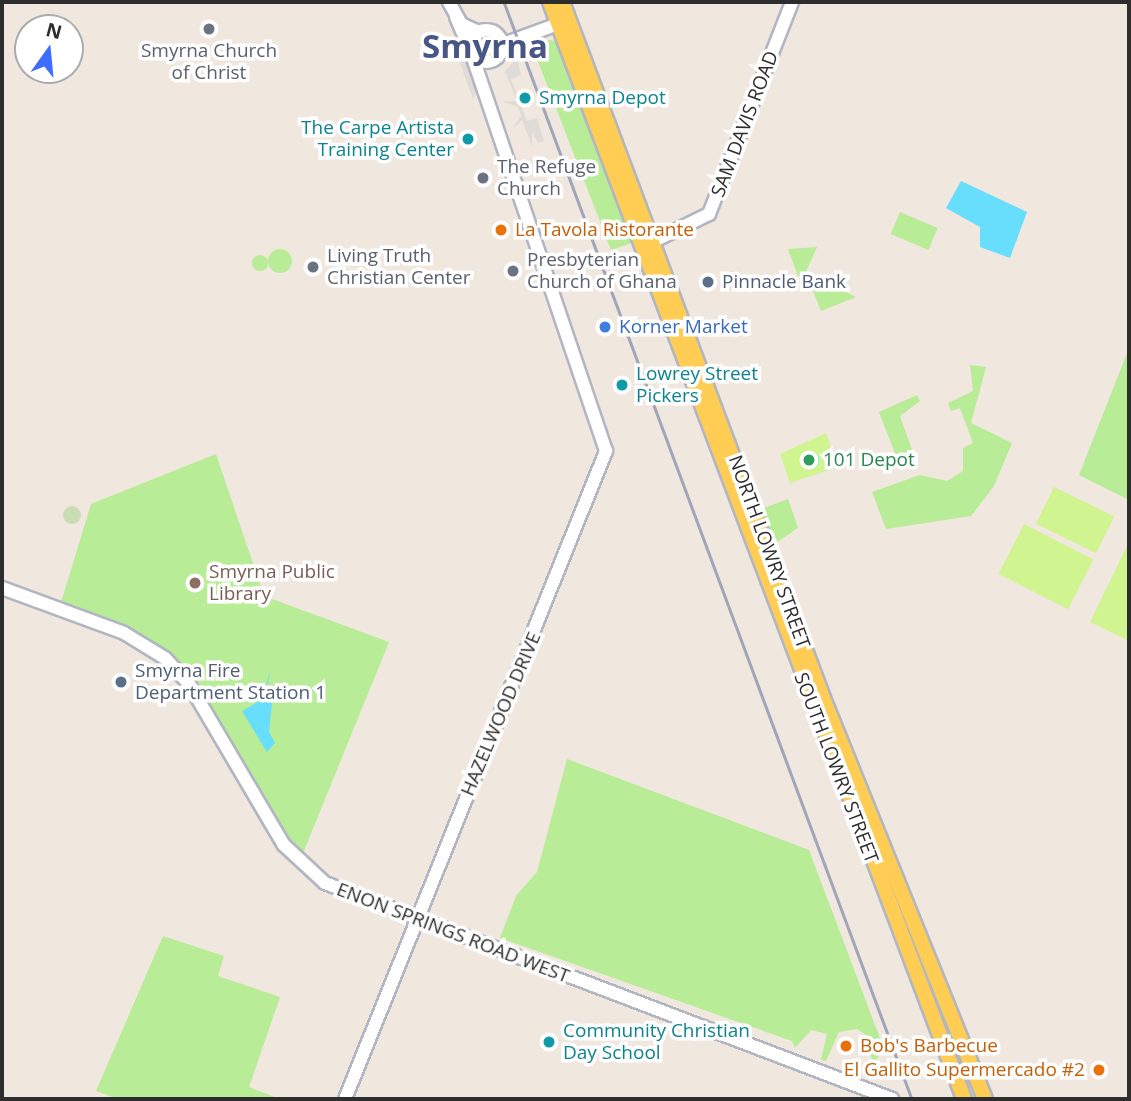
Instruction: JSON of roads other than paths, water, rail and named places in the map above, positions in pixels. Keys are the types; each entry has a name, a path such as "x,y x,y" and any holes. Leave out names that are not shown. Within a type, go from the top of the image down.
{"main road":[{"name":"SOUTH LOWRY STREET","path":"550,2 564,23 648,245 964,1099"},
{"path":"562,2 564,23"},
{"name":"NORTH LOWRY STREET","path":"648,245 823,698 985,1099"}],"street":[{"name":"HAZELWOOD DRIVE","path":"345,1099 414,920 600,478 606,447 568,324 471,52 449,2"},
{"name":"SAM DAVIS ROAD","path":"648,245 692,227 718,197 792,2"},
{"path":"456,17 479,32 495,34 501,45"},
{"path":"483,88 501,45 564,23"},
{"path":"479,32 471,52 482,62 494,60"},
{"name":"ENON SPRINGS ROAD WEST","path":"2,588 135,638 165,658 188,684 299,863 325,883 414,920 892,1099"}],"water":[{"path":"961,181 1027,212 1010,258 980,247 980,227 946,208"},
{"path":"810,451 816,454 819,460 816,466 810,469 804,466 801,460 804,454"},
{"path":"271,669 264,699 272,703 269,732 275,743 267,752 242,711 261,700"}],"railway":[{"path":"504,2 912,1099"}],"place":[{"name":"Smyrna Church of Christ","path":"209,29"},
{"name":"Smyrna Depot","path":"525,98"},
{"name":"The Carpe Artista Training Center","path":"468,139"},
{"name":"The Refuge Church","path":"483,178"},
{"name":"La Tavola Ristorante","path":"501,230"},
{"name":"Living Truth Christian Center","path":"313,267"},
{"name":"Presbyterian Church of Ghana","path":"513,271"},
{"name":"Pinnacle Bank","path":"708,282"},
{"name":"Korner Market","path":"605,327"},
{"name":"Lowrey Street Pickers","path":"622,385"},
{"name":"101 Depot","path":"809,460"},
{"name":"Smyrna Public Library","path":"195,583"},
{"name":"Smyrna Fire Department Station 1","path":"121,682"},
{"name":"Community Christian Day School","path":"549,1042"},
{"name":"Bob's Barbecue","path":"846,1046"},
{"name":"El Gallito Supermercado #2","path":"1099,1070"}],"district":[{"name":"Smyrna","path":"485,46"}]}
